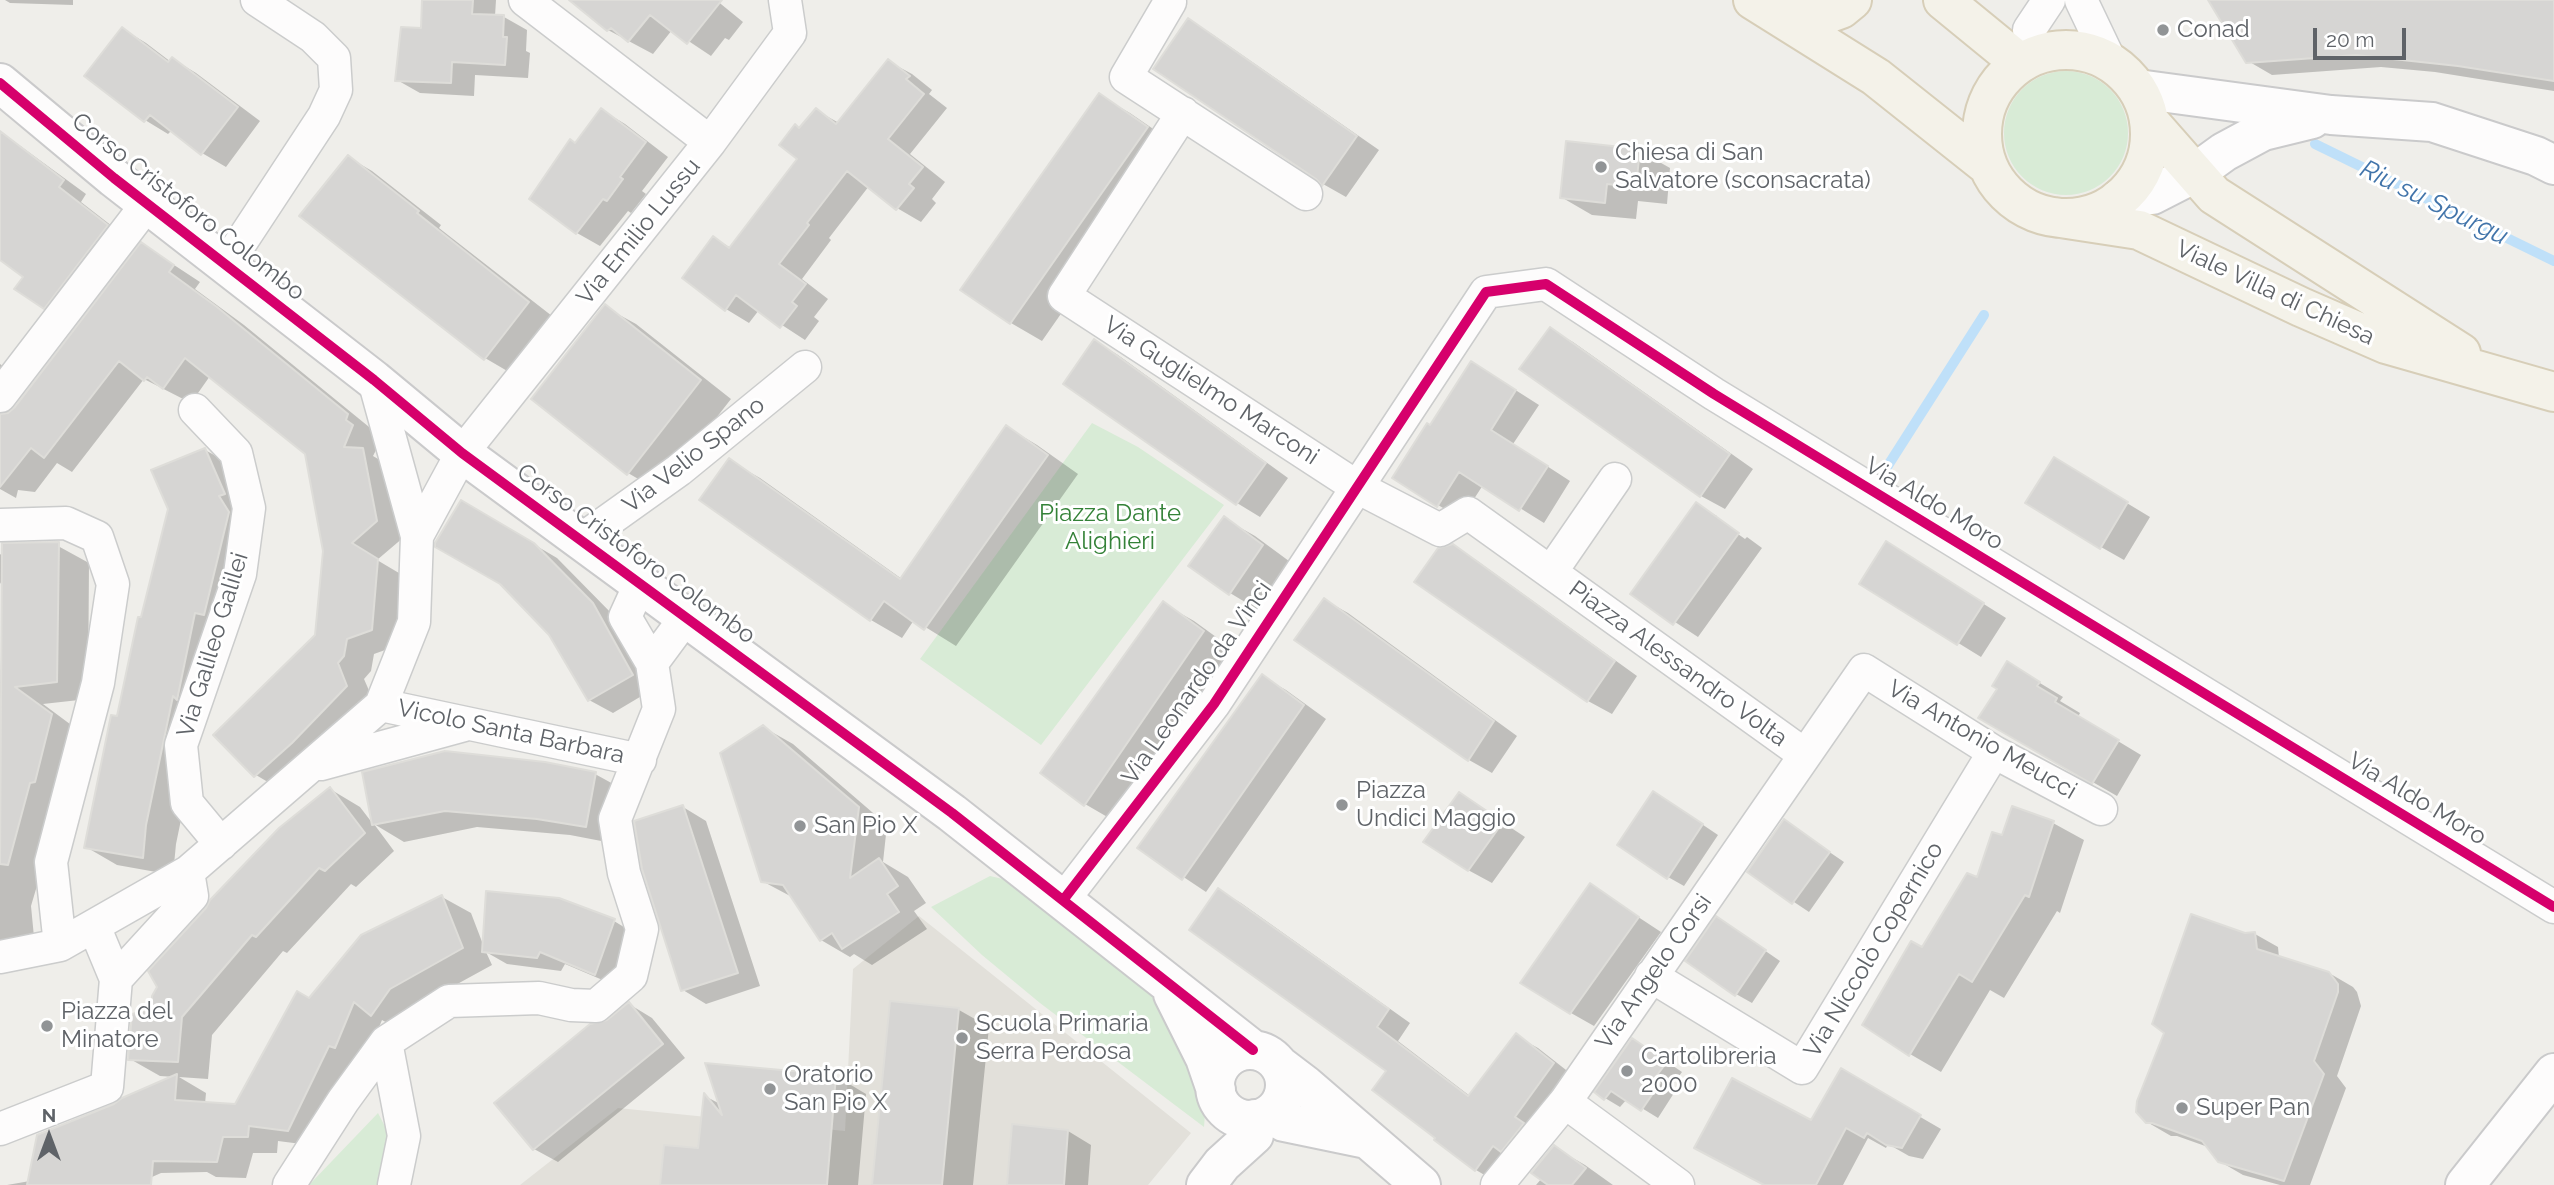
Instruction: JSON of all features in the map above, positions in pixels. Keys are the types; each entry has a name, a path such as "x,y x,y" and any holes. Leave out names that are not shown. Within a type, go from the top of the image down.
{"main road":[{"path":"1753,0 1819,17 1840,9 1852,0"},
{"path":"1753,0 1876,77 1988,166"},
{"path":"1943,0 2027,60"},
{"path":"2073,50 2092,54 2111,63 2126,75 2143,105 2150,138 2147,155 2136,179 2119,199 2088,215 2054,217 2033,211 2014,200 1998,184 1988,166 1982,137 1986,108 1999,83 2027,60 2053,51 2073,50"},
{"name":"Viale Villa di Chiesa","path":"2143,105 2214,195 2495,375"},
{"name":"Viale Villa di Chiesa","path":"2054,217 2139,230 2386,344 2554,392"}],"street":[{"path":"226,265 324,116 336,90 334,58 313,37 257,0"},
{"path":"525,0 710,142"},
{"name":"Via Emilio Lussu","path":"417,536 462,453 710,142 790,33 785,0"},
{"path":"2027,60 2029,30 2049,0"},
{"path":"2081,0 2111,63"},
{"path":"1170,2 1126,77 1306,194"},
{"name":"Corso Cristoforo Colombo","path":"0,83 462,453 952,813 1064,899 1168,986 1305,1084 1421,1185"},
{"path":"2143,105 2432,122 2536,156 2554,165"},
{"name":"Via Guglielmo Marconi","path":"1183,113 1064,296 1357,487"},
{"path":"2119,199 2152,195 2195,173 2224,152 2263,131 2331,115"},
{"path":"0,396 148,203"},
{"name":"Via Aldo Moro","path":"1357,487 1486,292 1546,284 1713,394 2554,907"},
{"name":"Via Velio Spano","path":"581,540 679,470 805,368"},
{"path":"0,957 60,945 188,872 381,705 414,622 417,536 374,380"},
{"name":"Via Galileo Galilei","path":"195,410 236,453 249,508 240,574 181,745 187,803 221,844"},
{"name":"Piazza Alessandro Volta","path":"1551,572 1615,479"},
{"name":"Piazza Alessandro Volta","path":"1357,487 1440,530 1468,513 1805,755"},
{"name":"Via Leonardo da Vinci","path":"1064,899 1214,704 1357,487"},
{"path":"0,525 66,523 97,537 113,584 99,683 51,862 60,945"},
{"path":"289,1185 343,1101 386,1042 449,1001 539,998 571,1005 596,1006 631,976 642,929 624,873 615,819 659,709 652,663 625,617 640,584"},
{"path":"652,663 686,617"},
{"name":"Via Angelo Corsi","path":"1497,1185 1565,1102 1864,670"},
{"name":"Via Antonio Meucci","path":"1864,670 1994,752 2101,809"},
{"name":"Vicolo Santa Barbara","path":"381,705 640,760"},
{"path":"313,766 470,724"},
{"name":"Via Niccolò Copernico","path":"1651,976 1802,1068 1994,752"},
{"path":"116,979 192,896 188,872"},
{"path":"0,1129 107,1087 116,979 94,926"},
{"name":"Corso Cristoforo Colombo","path":"1168,986 1205,1058 1217,1095"},
{"path":"386,1042 404,1136 394,1185"},
{"path":"1243,1051 1267,1058 1284,1076 1283,1097 1263,1117 1254,1135 1214,1175 1216,1080 1225,1061 1243,1051"},
{"path":"2465,1185 2554,1073"},
{"path":"1217,1095 1225,1109 1234,1116 1246,1120 1263,1117"},
{"path":"1565,1102 1678,1185"},
{"name":"Corso Cristoforo Colombo","path":"1263,1117 1369,1140"}],"shaded area":[{"name":"Scuola Primaria Serra Perdosa","path":"919,916 1191,1133 1148,1185 520,1185 618,1108 845,1131 853,969"}],"green space":[{"path":"2066,71 2090,76 2109,90 2123,109 2128,133 2123,157 2109,176 2090,190 2066,195 2042,190 2023,176 2009,157 2004,133 2009,109 2023,90 2042,76"},
{"name":"Piazza Dante Alighieri","path":"1092,423 1138,447 1224,505 1041,745 920,659"},
{"path":"990,876 1037,887 1160,993 1207,1087 1204,1127 1040,1003 982,955 931,907"},
{"path":"378,1113 395,1146 384,1185 309,1185"}],"building":[{"path":"422,0 473,0 472,14 504,15 503,37 507,37 505,65 452,62 451,83 395,81 401,27 421,28"},
{"path":"569,0 722,0 687,44 650,15 628,42 611,28 607,31"},
{"path":"2208,0 2554,0 2554,81 2458,66 2356,55 2246,63"},
{"path":"1188,18 1357,136 1322,186 1316,179 1153,69"},
{"path":"122,27 168,62 172,57 238,107 201,155 150,115 144,122 84,76"},
{"path":"888,59 910,76 906,79 924,94 888,139 923,167 909,184 914,188 896,210 847,171 779,264 806,284 792,302 797,306 780,328 736,295 725,311 682,278 713,236 729,248 797,159 779,145 795,124 799,128 816,108 836,124"},
{"path":"1099,93 1148,127 1010,324 960,290"},
{"path":"601,108 646,142 620,177 623,179 607,201 603,199 576,234 529,199 570,139 575,143"},
{"path":"0,131 64,180 59,187 108,225 44,309 14,289 23,277 0,260"},
{"name":"Chiesa di San Salvatore (sconsacrata)","path":"1566,141 1640,149 1636,187 1607,184 1605,203 1560,198"},
{"path":"348,155 529,302 484,360 299,216"},
{"path":"141,242 174,265 169,272 217,307 348,414 346,420 353,425 344,447 363,448 377,521 352,543 378,559 372,630 347,639 344,656 338,663 347,686 292,743 254,777 213,735 315,635 323,551 305,454 185,358 163,389 147,377 144,381 119,361 44,458 31,448 0,487 0,414 8,413 15,407"},
{"path":"605,304 701,380 627,475 531,399"},
{"path":"1550,327 1730,454 1700,497 1519,369"},
{"path":"1094,339 1266,463 1236,505 1063,384"},
{"path":"1471,361 1516,390 1491,430 1548,466 1519,511 1459,472 1437,507 1392,478"},
{"path":"1006,425 1048,455 924,630 884,601 870,621 699,500 729,458 900,579"},
{"path":"205,448 225,494 219,496 229,512 204,615 195,613 177,700 173,696 146,825 143,858 84,848 111,715 117,716 138,617 141,617 168,509 151,470"},
{"path":"2054,457 2128,502 2100,549 2025,503"},
{"path":"461,500 534,543 593,603 633,675 588,701 549,635 500,584 435,547"},
{"path":"1696,502 1739,533 1673,625 1630,594"},
{"path":"1224,516 1263,545 1229,595 1188,566"},
{"path":"1886,541 1984,603 1957,645 1859,584"},
{"path":"59,542 57,682 15,687 52,714 35,782 30,783 8,865 0,864 2,543"},
{"path":"1453,544 1615,661 1587,702 1414,582 1438,548"},
{"path":"1324,598 1494,721 1468,761 1294,640"},
{"path":"1163,601 1204,631 1084,806 1040,773"},
{"path":"2007,661 2040,682 2037,686 2057,698 2055,702 2119,740 2092,784 1978,718 1997,689 1992,686"},
{"path":"1262,674 1304,705 1182,880 1137,848"},
{"name":"San Pio X","path":"763,725 859,807 850,878 879,858 898,886 887,894 899,912 842,949 832,933 820,941 783,885 761,882 720,753"},
{"path":"445,751 545,762 596,772 586,827 537,819 445,811 372,825 362,772"},
{"path":"330,787 365,833 325,871 319,868 256,937 252,935 182,1017 178,1062 128,1060 132,1014 152,1009 152,996 157,987 148,971 206,908 210,900 279,828"},
{"path":"1653,791 1703,824 1667,879 1617,845"},
{"path":"1459,792 1503,822 1468,871 1423,842"},
{"path":"683,805 738,973 681,991 642,869 634,821"},
{"path":"2012,806 2054,821 2029,897 2025,895 1972,982 1959,974 1909,1056 1862,1025 1911,941 1922,947 1967,873 1977,877 1992,832 2002,835"},
{"path":"1784,819 1830,852 1792,904 1747,872"},
{"path":"1590,883 1639,917 1570,1014 1520,983"},
{"path":"1218,888 1389,1009 1377,1027 1468,1096 1516,1033 1554,1063 1515,1117 1524,1123 1501,1152 1493,1146 1475,1171 1372,1090 1386,1071 1189,930"},
{"path":"486,891 559,898 615,919 595,975 540,952 537,958 482,952"},
{"path":"442,895 463,948 390,989 371,1016 354,1002 335,1048 329,1046 288,1131 249,1126 248,1137 223,1137 217,1162 153,1161 151,1185 27,1185 37,1135 114,1104 177,1074 175,1100 235,1104 297,991 309,998 361,935"},
{"path":"2191,914 2245,933 2255,932 2257,949 2329,972 2338,984 2338,992 2314,1061 2324,1074 2284,1181 2218,1162 2202,1141 2146,1123 2136,1112 2137,1101 2164,1033 2152,1024"},
{"path":"1716,916 1766,950 1735,996 1685,961"},
{"path":"890,1001 959,1008 942,1185 872,1185"},
{"path":"629,1002 663,1044 533,1150 494,1103 590,1024 607,1020"},
{"name":"Cartolibreria 2000","path":"1632,1038 1667,1062 1654,1079 1660,1083 1641,1111 1611,1091 1604,1100 1594,1092"},
{"path":"705,1063 836,1075 827,1185 660,1185 664,1145 698,1148 704,1093 722,1115"},
{"path":"1841,1068 1921,1115 1902,1148 1886,1145 1867,1133 1864,1138 1846,1128 1816,1185 1764,1185 1694,1148 1732,1078 1811,1120"},
{"path":"1012,1124 1068,1130 1064,1185 1007,1185"},
{"path":"1554,1145 1586,1168 1572,1185 1548,1185 1531,1173"}],"waterway":[{"name":"Riu su Spurgu","path":"2315,144 2554,261"},
{"name":"Riu su Spurgu","path":"1887,467 1984,315"}],"cycle path":[{"path":"0,83 114,178 374,380 462,453 952,813 1253,1050"},
{"path":"1064,899 1214,704 1486,292 1546,284 1714,394 2554,907"}],"place":[{"name":"Conad","path":"2163,30"},
{"name":"Chiesa di San Salvatore (sconsacrata)","path":"1601,167"},
{"name":"Piazza Undici Maggio","path":"1342,805"},
{"name":"San Pio X","path":"800,826"},
{"name":"Piazza del Minatore","path":"47,1026"},
{"name":"Scuola Primaria Serra Perdosa","path":"962,1038"},
{"name":"Cartolibreria 2000","path":"1627,1071"},
{"name":"Oratorio San Pio X","path":"770,1089"},
{"name":"Super Pan","path":"2182,1108"}]}
